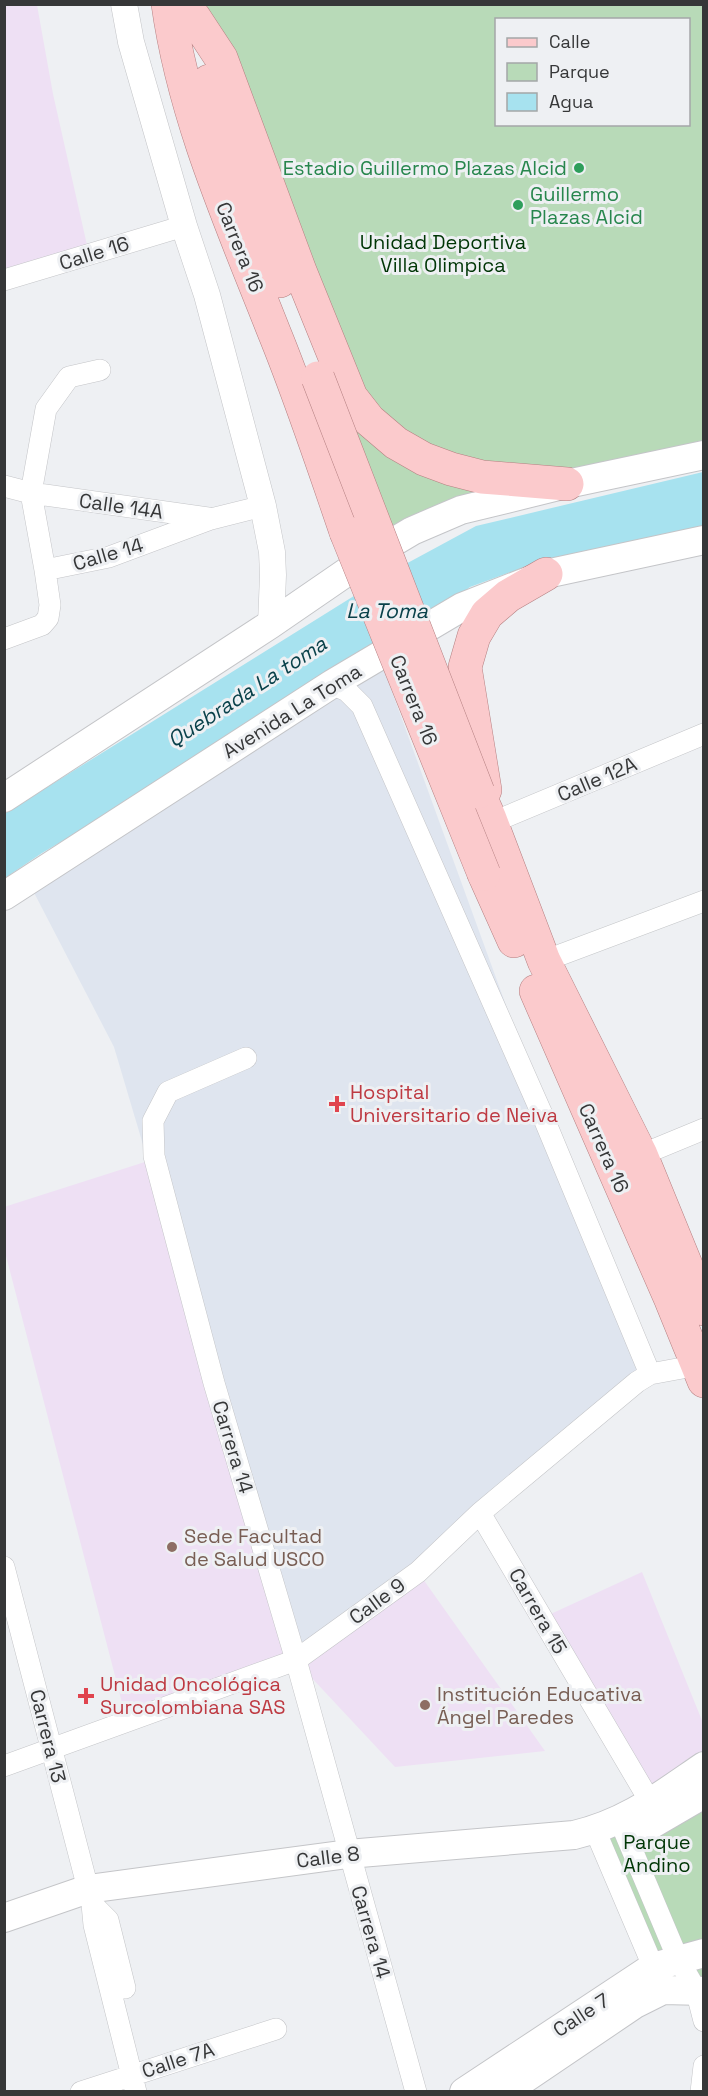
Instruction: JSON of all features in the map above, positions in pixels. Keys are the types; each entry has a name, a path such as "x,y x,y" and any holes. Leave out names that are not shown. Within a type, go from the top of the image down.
{"main road":[{"name":"Carrera 16","path":"185,9 236,171 307,382 346,532 484,874 701,1370"},
{"path":"185,9 221,58 300,271 351,397 369,420 396,443 424,459 450,469 482,477 567,484"},
{"name":"Carrera 16","path":"307,382 486,811 544,962 641,1155 704,1309"},
{"path":"4,798 271,624 370,556 412,531 461,510 567,484 704,455"},
{"name":"Avenida La Toma","path":"4,896 332,684 462,607 546,574 704,540"},
{"path":"486,811 465,667 474,636 487,614 508,596 546,574"},
{"path":"655,1811 704,1766"},
{"path":"655,1811 704,1794"},
{"name":"Calle 8","path":"4,1918 90,1897 351,1862 517,1857 611,1834 655,1811"},
{"name":"Calle 8","path":"4,1935 90,1897"},
{"name":"Calle 7","path":"675,1967 700,1990"},
{"name":"Calle 7","path":"464,2091 675,1967"},
{"name":"Calle 7","path":"505,2091 635,2004 675,1967"}],"street":[{"path":"124,4 131,42 184,226 207,295 263,506 272,552 271,624"},
{"name":"Calle 16","path":"4,280 184,226"},
{"path":"45,570 31,493 46,409 69,377 100,370"},
{"name":"Calle 14A","path":"4,486 31,493 211,519"},
{"name":"Calle 14","path":"4,639 42,625 48,618 50,605 45,570 109,557 211,519 263,506"},
{"path":"332,684 347,691 362,706 542,1114 650,1374"},
{"name":"Calle 12A","path":"486,811 704,734"},
{"path":"544,962 704,902"},
{"name":"Carrera 14","path":"246,1058 168,1092 153,1121 154,1156 214,1383 296,1660 417,2091"},
{"path":"641,1155 704,1129"},
{"name":"Calle 9","path":"4,1766 296,1660 418,1572 480,1513 650,1374 701,1370"},
{"name":"Carrera 15","path":"480,1513 655,1811"},
{"name":"Carrera 13","path":"4,1567 8,1597 52,1749 90,1897 94,1925 140,2082"},
{"path":"611,1834 675,1967"},
{"path":"700,1990 704,2021"},
{"name":"Calle 7A","path":"81,2091 140,2082 276,2030"},
{"path":"701,2091 704,2066"}],"shaded area":[{"path":"5,5 37,5 53,94 89,254 5,280"},
{"name":"Hospital Universitario de Neiva","path":"379,656 642,1379 296,1660 114,1047 28,881"},
{"name":"Sede Facultad de Salud USCO","path":"148,1161 295,1660 127,1722 5,1252 4,1207"},
{"name":"Institución Educativa Ángel Paredes","path":"418,1572 545,1751 395,1767 295,1660"},
{"path":"642,1572 703,1723 703,1766 650,1803 542,1618"}],"green space":[{"name":"Unidad Deportiva Villa Olimpica","path":"193,5 703,5 703,452 393,542"},
{"name":"Parque Andino","path":"703,1766 703,1991 663,1990 595,1830"}],"water":[{"name":"La Toma","path":"703,472 703,527 511,572 470,587 405,639 42,853 5,878 4,814 402,566 476,526"}],"place":[{"name":"Estadio Guillermo Plazas Alcid","path":"579,168"},
{"name":"Guillermo Plazas Alcid","path":"518,205"},
{"name":"Hospital Universitario de Neiva","path":"337,1104"},
{"name":"Sede Facultad de Salud USCO","path":"172,1547"},
{"name":"Unidad Oncológica Surcolombiana SAS","path":"86,1696"},
{"name":"Institución Educativa Ángel Paredes","path":"425,1705"}],"water label":[{"name":"Quebrada La toma","path":"247,692"}]}
